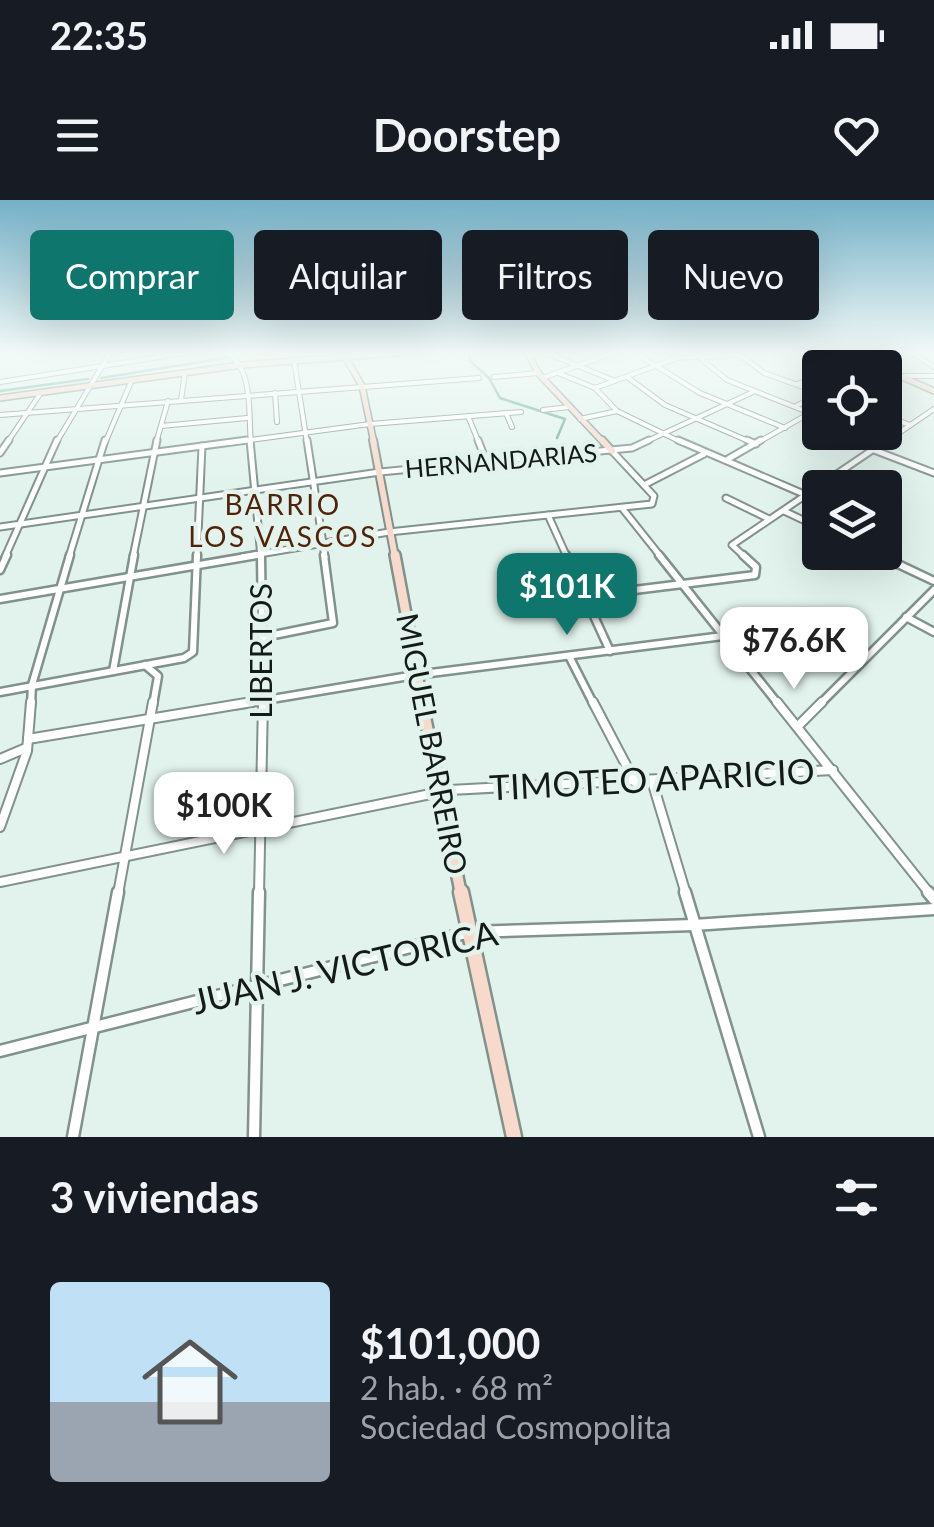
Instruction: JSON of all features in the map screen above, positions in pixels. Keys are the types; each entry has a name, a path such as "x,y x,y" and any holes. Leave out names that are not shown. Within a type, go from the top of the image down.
{"street":[{"path":"0,454 38,397"},
{"path":"0,570 46,466 83,397"},
{"path":"0,827 28,744 32,685 60,588 100,459 126,397"},
{"path":"0,415 223,397"},
{"name":"LIBERTOS","path":"246,397 261,554 264,637 254,1137"},
{"path":"275,397 277,422"},
{"path":"264,637 333,623 331,581 311,482 305,397"},
{"name":"MIGUEL BARREIRO","path":"364,397 439,792 514,1137"},
{"path":"0,599 389,532 652,504 654,496 559,397"},
{"path":"603,397 618,411 665,435 802,493"},
{"path":"653,397 696,420 756,444"},
{"path":"710,397 785,428"},
{"name":"HERNANDARIAS","path":"0,528 380,472 612,451 665,435 743,397"},
{"path":"728,460 810,413 766,397"},
{"path":"113,671 153,452 168,402"},
{"path":"795,407 802,403"},
{"path":"543,410 569,408"},
{"path":"902,430 934,410"},
{"path":"580,419 618,411"},
{"path":"0,473 370,424 520,412"},
{"path":"506,413 512,426"},
{"path":"468,416 486,462"},
{"path":"160,426 248,418"},
{"path":"902,422 910,425"},
{"path":"0,692 193,652 202,446"},
{"path":"843,470 873,450 934,473"},
{"path":"644,485 705,454"},
{"path":"726,498 770,520"},
{"path":"586,596 758,572 732,547 802,498"},
{"path":"622,508 934,899"},
{"path":"783,510 802,519"},
{"path":"548,516 610,651"},
{"path":"0,548 11,546"},
{"path":"902,566 934,581"},
{"path":"798,726 934,590"},
{"path":"906,617 934,632"},
{"path":"0,759 28,744 150,719 416,675 723,636"},
{"path":"569,656 635,782"},
{"path":"73,1137 158,676 144,665"},
{"name":"TIMOTEO APARICIO","path":"0,882 439,792 833,770"},
{"path":"652,782 759,1137"},
{"name":"JUAN J. VICTORICA","path":"0,1051 470,932 694,926 934,908"}],"waterway":[{"path":"499,397 565,419 557,438"}],"district":[{"name":"BARRIO LOS VASCOS","path":"283,521"}]}
